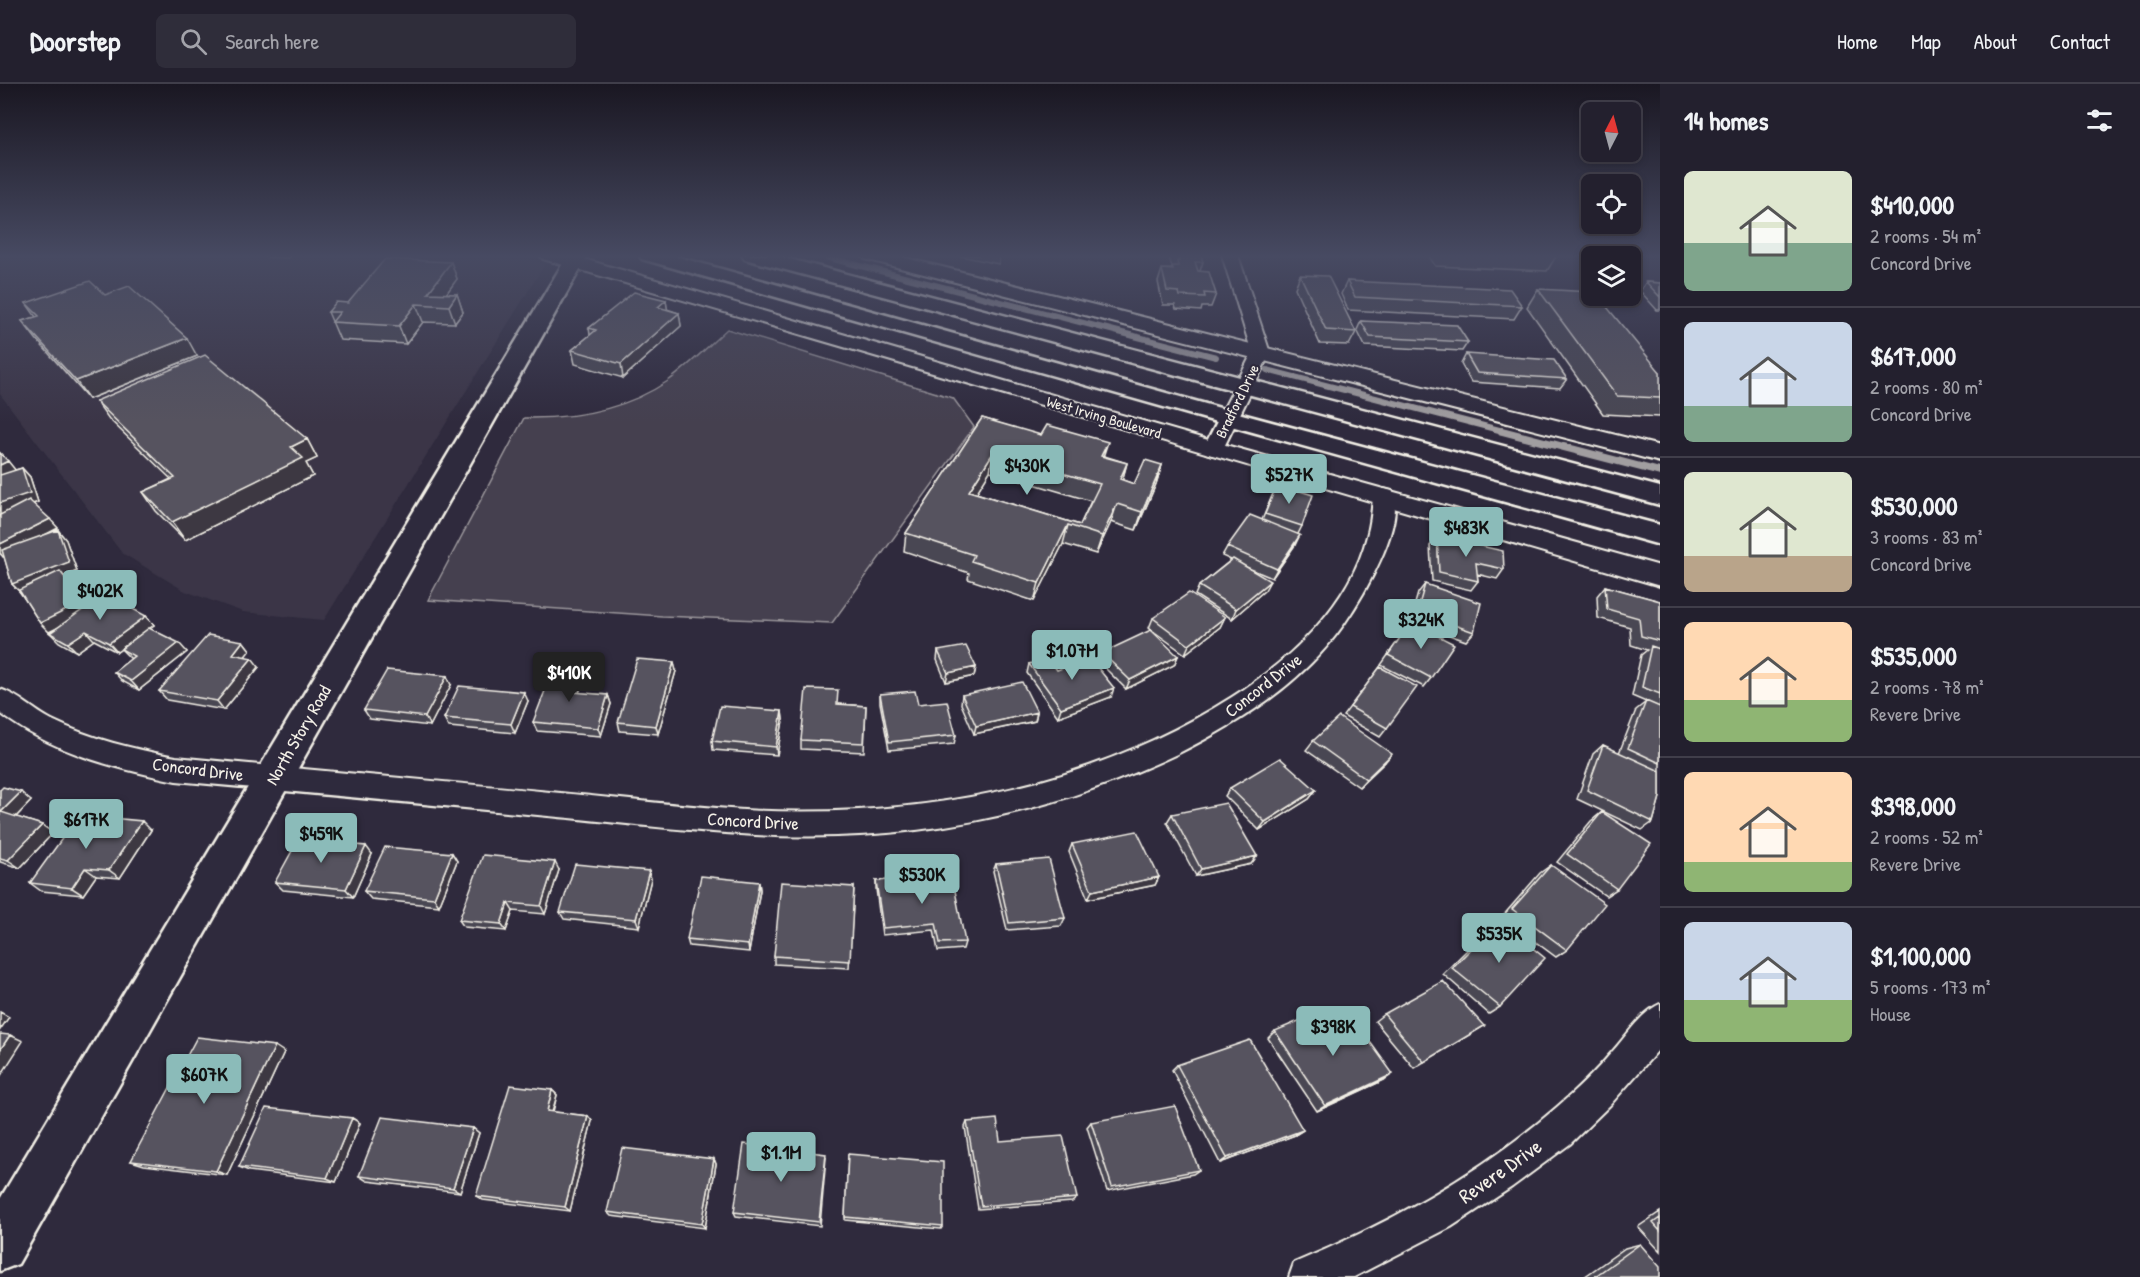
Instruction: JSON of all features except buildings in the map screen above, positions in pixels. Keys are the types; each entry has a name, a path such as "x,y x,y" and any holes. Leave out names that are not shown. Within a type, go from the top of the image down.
{"main road":[{"name":"North Story Road","path":"0,1246 273,777 537,311"},
{"name":"West Irving Boulevard","path":"847,311 1229,418 1660,534"},
{"path":"961,311 1660,496"}],"street":[{"name":"West Irving Boulevard","path":"748,311 1213,449 1660,576"},
{"path":"1093,311 1660,454"},
{"path":"1248,311 1261,353"},
{"name":"Bradford Drive","path":"1213,449 1261,353"},
{"name":"Concord Drive","path":"0,699 20,715 80,745 131,761 176,769 729,821 794,825 911,819 977,810 1052,791 1131,763 1235,710 1292,667 1335,619 1360,576 1377,541 1384,496"},
{"name":"Revere Drive","path":"1308,1277 1446,1210 1557,1131 1626,1064 1660,1021"}],"shaded area":[{"path":"0,311 516,311 324,620 243,612 185,591 122,553 0,394"},
{"path":"727,329 953,398 974,427 832,623 662,616 428,600 524,418 562,417 599,411 635,399 676,375"}],"waterway":[{"path":"1035,311 1216,357"},
{"path":"1267,370 1507,432"},
{"path":"1502,431 1660,472"}]}
